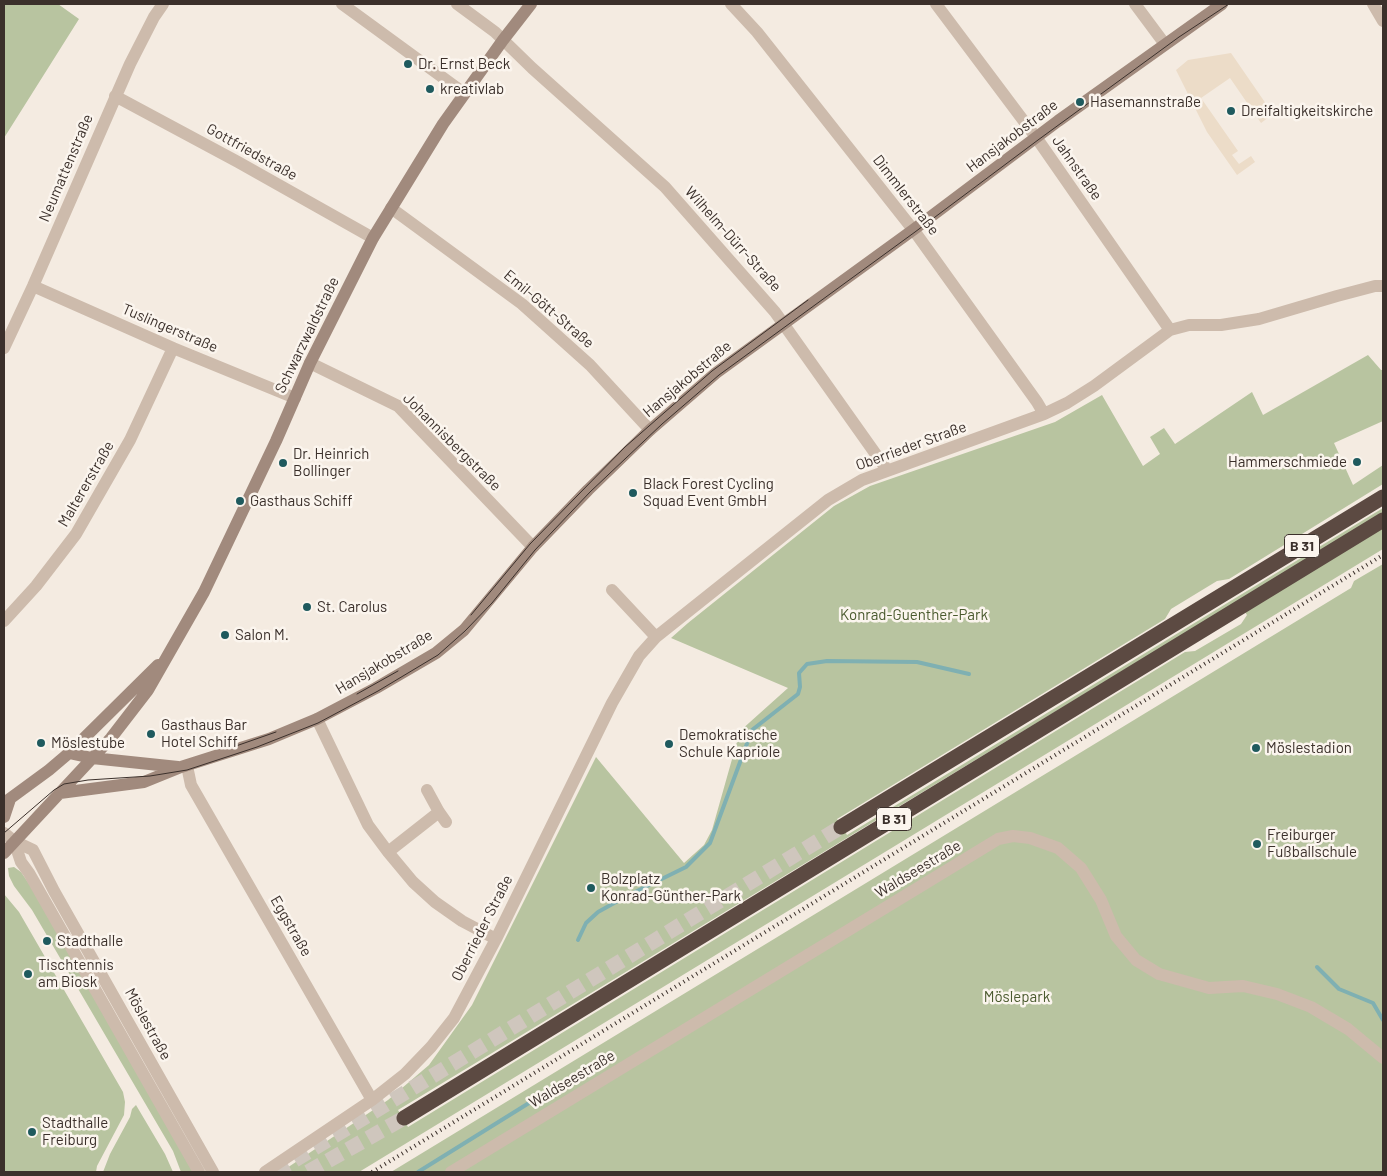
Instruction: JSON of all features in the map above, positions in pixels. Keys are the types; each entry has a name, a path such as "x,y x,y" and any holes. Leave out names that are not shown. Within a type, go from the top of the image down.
{"highway":[{"name":"B 31","path":"841,826 1383,497"},
{"name":"B 31","path":"404,1118 1383,520"}],"street":[{"name":"Neumattenstraße","path":"4,348 33,286 115,96 142,40 163,4"},
{"path":"342,4 464,93"},
{"path":"457,4 503,40"},
{"name":"Schwarzwaldstraße","path":"4,853 9,837 60,792 111,738 148,690 204,592 310,363 373,238 464,93 531,4"},
{"name":"Dimmlerstraße","path":"731,4 757,32 913,230 1044,414"},
{"name":"Jahnstraße","path":"936,4 1036,138 1170,330"},
{"path":"1135,4 1164,44"},
{"name":"Hansjakobstraße","path":"60,792 144,782 184,766 264,741 317,720 436,653 464,630 533,547 588,490 650,430 716,373 913,230 1058,121 1222,4"},
{"path":"1373,4 1383,21"},
{"name":"Wilhelm-Dürr-Straße","path":"503,40 665,187 784,323 887,470"},
{"name":"Gottfriedstraße","path":"115,96 373,238"},
{"name":"Emil-Gött-Straße","path":"391,208 522,304 590,365 650,430"},
{"name":"Tuslingerstraße","path":"33,286 173,348 294,398"},
{"path":"1170,330 1189,325 1220,325 1258,319 1337,296 1383,286"},
{"name":"Oberrieder Straße","path":"265,1172 372,1100 405,1074 432,1048 454,1018 496,939 612,703 639,656 656,637 828,500 862,480 1044,414 1067,403 1094,386 1170,330"},
{"name":"Maltererstraße","path":"4,621 36,586 76,534 130,440 173,348"},
{"name":"Johannisbergstraße","path":"310,363 398,406 533,547"},
{"path":"612,590 656,637"},
{"name":"Schwarzwaldstraße","path":"7,801 69,753 140,680 165,658"},
{"path":"317,720 368,825 388,852 413,882 435,902 462,921 496,939"},
{"name":"Hansjakobstraße","path":"69,753 92,758 184,766"},
{"name":"Eggstraße","path":"184,766 191,785 372,1100"},
{"path":"388,852 442,817 427,790"},
{"path":"4,816 7,801"},
{"name":"Waldseestraße","path":"451,1172 998,840 1013,836 1030,838 1058,848 1082,868 1101,900 1116,936 1136,960 1159,974 1209,988 1243,986 1276,994 1310,1007 1348,1029 1383,1058"},
{"name":"Möslestraße","path":"9,837 21,862 49,895 213,1172"},
{"name":"Möslestraße","path":"49,895 199,1172"}],"green space":[{"path":"4,4 58,4 79,19 4,138"},
{"name":"Konrad-Guenther-Park","path":"1368,355 1383,370 1383,421 1334,443 1353,485 1383,465 1383,484 1229,579 1217,581 1171,609 1165,619 837,819 847,835 1383,508 1383,513 398,1110 408,1127 1185,652 1195,651 1241,624 1247,615 1245,612 1383,528 1383,549 359,1172 281,1172 388,1100 429,1065 472,1005 596,757 684,863 704,845 712,830 740,731 788,688 671,638 834,506 870,486 1055,422 1102,395 1143,466 1160,454 1150,437 1164,428 1175,444 1252,392 1263,415"},
{"name":"Möslepark","path":"1383,564 1383,1172 391,1172 1351,588 1354,581"},
{"path":"14,867 21,872 36,894 194,1172 181,1172 173,1151 32,910 14,886 9,876 8,868"},
{"path":"4,894 19,912 123,1092 125,1102 124,1115 97,1166 96,1172 4,1172"},
{"path":"136,1105 165,1154 173,1172 103,1172 110,1154 130,1117 132,1109"}],"shaded area":[{"path":"1231,53 1273,114 1261,123 1230,78 1201,98 1238,151 1232,155 1239,164 1251,156 1255,162 1237,175 1207,132 1176,70 1188,60"}],"waterway":[{"path":"578,940 586,923 598,912 686,867 710,843 752,730 798,694 800,687 799,673 807,664 827,661 917,662 969,674"},
{"path":"1317,967 1339,989 1373,1003 1383,1020"},
{"path":"418,1172 529,1103"}],"tunnel":[{"path":"275,1172 841,827"},
{"path":"308,1172 404,1118"}],"tram line":[{"path":"4,833 54,790 64,784 88,780 150,776 187,770 257,747 318,723 378,691 438,655 492,603 535,550 590,492 662,424 719,375 1179,37 1229,4"},
{"path":"471,615 530,544 625,447 712,371 808,300"},
{"path":"357,694 398,671"},
{"path":"236,746 276,732"}],"railway":[{"path":"372,1172 1383,555"}],"place":[{"name":"Dr. Ernst Beck","path":"408,64"},
{"name":"kreativlab","path":"430,89"},
{"name":"Hasemannstraße","path":"1080,102"},
{"name":"Dreifaltigkeitskirche","path":"1231,111"},
{"name":"Hammerschmiede","path":"1357,462"},
{"name":"Dr. Heinrich Bollinger","path":"283,463"},
{"name":"Black Forest Cycling Squad Event GmbH","path":"633,493"},
{"name":"Gasthaus Schiff","path":"240,501"},
{"name":"St. Carolus","path":"307,607"},
{"name":"Salon M.","path":"225,635"},
{"name":"Gasthaus Bar Hotel Schiff","path":"151,734"},
{"name":"Möslestube","path":"41,743"},
{"name":"Demokratische Schule Kapriole","path":"669,744"},
{"name":"Möslestadion","path":"1256,748"},
{"name":"Freiburger Fußballschule","path":"1257,844"},
{"name":"Bolzplatz Konrad-Günther-Park","path":"591,888"},
{"name":"Stadthalle","path":"47,941"},
{"name":"Tischtennis am Biosk","path":"28,974"},
{"name":"Stadthalle Freiburg","path":"32,1132"}]}
